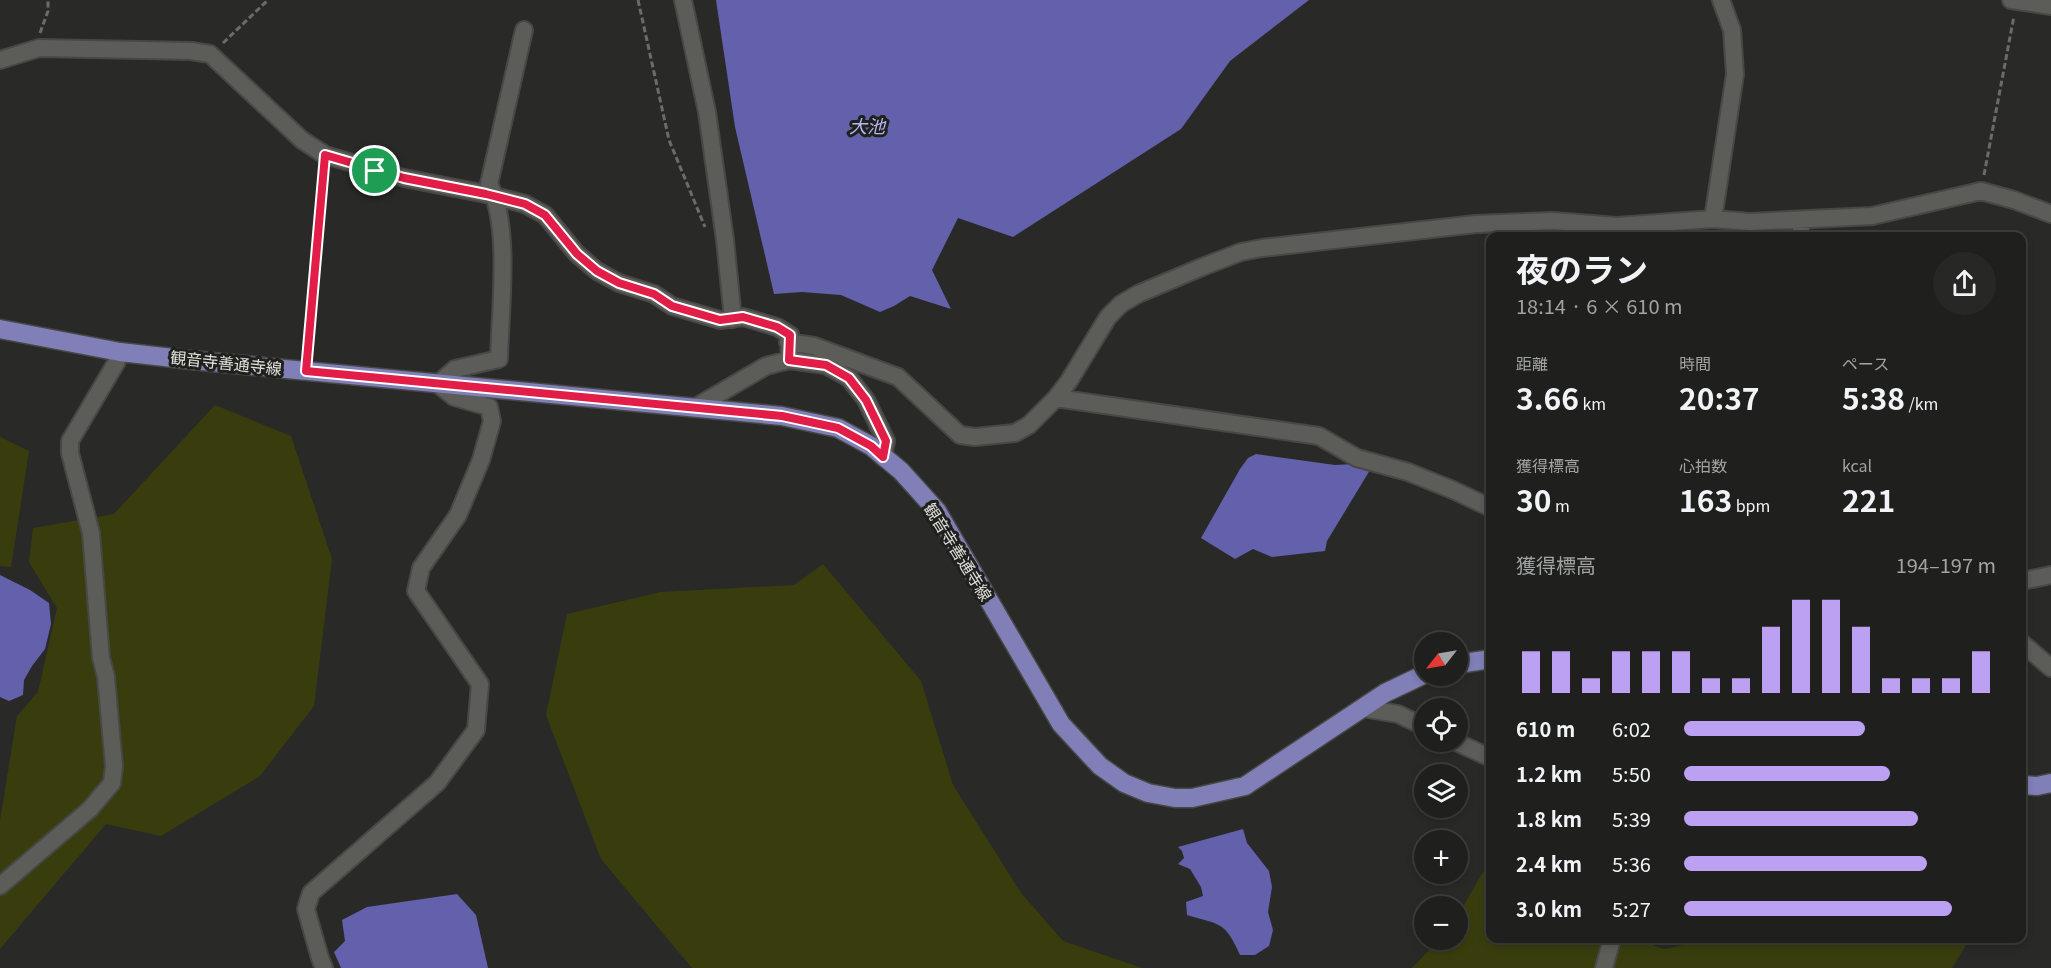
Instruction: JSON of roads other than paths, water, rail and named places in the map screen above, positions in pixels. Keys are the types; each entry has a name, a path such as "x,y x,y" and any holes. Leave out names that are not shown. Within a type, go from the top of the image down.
{"main road":[{"name":"観音寺善通寺線","path":"0,329 120,352 782,416 838,428 871,446 900,471 937,511 1061,724 1100,766 1124,783 1148,793 1174,798 1192,798 1245,786 1385,693 1414,679"},
{"path":"1468,662 1486,660"},
{"path":"2026,785 2051,783"}],"street":[{"path":"683,0 707,112 725,240 733,319"},
{"path":"1713,219 1735,74 1732,30 1721,0"},
{"path":"2014,0 2051,6"},
{"path":"324,968 306,909 311,893 437,783 476,730 480,684 416,591 421,568 458,515 481,460 492,421 489,407 454,397 438,384 454,369 499,359 503,242 495,196 489,184 524,30"},
{"path":"0,60 35,49 191,51 210,54 302,140 325,155 404,178 525,204 545,215 577,254 597,271 619,283 654,294 672,306 720,320 743,317 777,327 790,335 789,360"},
{"path":"788,342 814,346 898,376 960,435 975,437 1015,433 1029,425 1056,398 1108,317 1121,304 1138,294 1241,252 1476,224 1553,221 1617,226 1713,219 1801,229 1872,216 1981,191 2051,214"},
{"path":"0,886 90,809 112,783 114,766 106,677 101,658 91,533 70,453 70,441 117,363 120,352"},
{"path":"696,407 766,366 789,360 826,365 849,378 866,400 886,441 883,457"},
{"path":"1056,398 1319,436 1357,459 1408,472 1486,506"},
{"path":"2026,580 2051,575"},
{"path":"2026,646 2051,668"},
{"path":"1362,708 1398,714 1414,722"},
{"path":"1468,747 1486,756"},
{"path":"1604,968 1610,943"}],"water":[{"name":"大池","path":"716,0 1309,0 1230,61 1181,129 1013,237 958,218 932,270 951,309 910,296 880,312 841,295 802,292 774,294 735,127"},
{"path":"1256,454 1335,465 1355,464 1370,470 1327,541 1325,551 1272,557 1253,549 1235,559 1201,538 1240,469 1248,458"},
{"path":"0,575 30,590 49,603 51,624 45,649 24,680 23,695 9,701 0,697"},
{"path":"1243,829 1247,843 1269,871 1272,887 1268,912 1273,930 1269,946 1255,955 1240,955 1230,936 1220,926 1187,915 1186,902 1203,896 1201,887 1190,869 1178,864 1184,858 1178,847"},
{"path":"457,894 476,915 488,968 341,968 334,952 345,941 342,920 367,907"}]}
